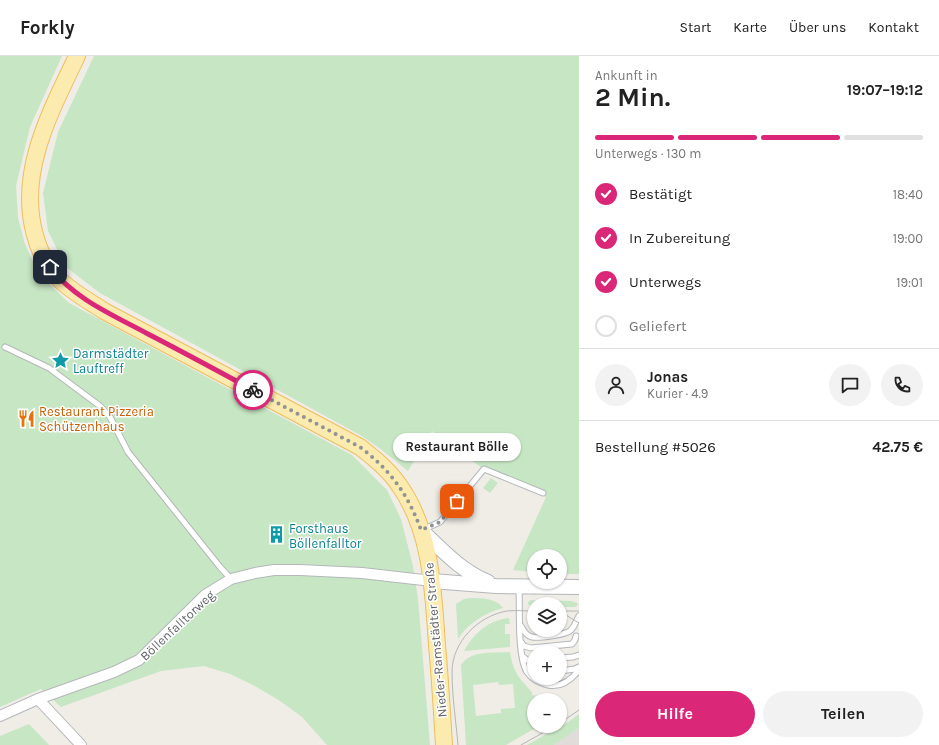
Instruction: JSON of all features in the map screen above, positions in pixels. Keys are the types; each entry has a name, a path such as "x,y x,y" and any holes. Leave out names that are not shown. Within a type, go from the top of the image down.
{"main road":[{"name":"Nieder-Ramstädter Straße","path":"77,56 44,129 32,167 29,193 31,220 37,244 50,267 59,279 72,291 104,311 360,447 386,469 399,485 416,515 421,530 432,581 444,745"},
{"path":"421,530 448,556 468,572 477,578 496,586"},
{"path":"432,581 496,586 579,587"}],"street":[{"name":"Böllenfalltorweg","path":"0,716 38,699 114,672 139,660 205,595 231,579 274,570 300,570 362,573 432,581"},
{"path":"38,699 81,745"}],"lane":[{"path":"5,347 50,368 100,406 110,418 128,452 231,579"},
{"path":"421,530 440,522 484,469 543,493"},
{"path":"519,586 520,641 526,670 531,677 537,681 555,686 568,681 579,668"},
{"path":"579,616 574,631 579,642"},
{"path":"520,625 529,635 534,637 568,632 575,625"},
{"path":"520,641 524,646 532,648 572,644 576,636"},
{"path":"567,657 573,657 579,654"},
{"path":"522,656 527,660"},
{"path":"567,670 579,668"}],"shaded area":[{"path":"579,728 579,745 554,745"}],"green space":[{"path":"0,56 62,56 30,127 16,186 18,218 25,244 38,273 69,303 352,455 387,490 401,519 413,566 418,599 430,745 327,745 302,717 280,701 255,686 230,674 204,666 161,671 61,707 41,689 0,707"},
{"path":"94,56 579,56 579,574 567,574 567,549 527,549 527,571 513,570 546,497 486,471 432,431 408,471 360,435 100,293 66,267 48,231 43,193 58,132"},
{"path":"491,478 498,483 490,493 483,488"},
{"path":"470,598 492,600 503,608 472,623 458,639 456,604 464,599"},
{"path":"567,601 577,603 578,605 575,607 567,607"},
{"path":"509,618 510,624 505,624 505,634 510,634 510,647 464,651 472,639 483,628 495,621"},
{"path":"510,652 515,670 532,692 527,693 527,733 506,745 466,745 461,665 470,657 483,653","holes":["498,682 499,685 513,684 515,708 501,709 501,713 476,716 473,685"]},
{"path":"579,714 579,728 554,745 527,745 548,733 567,733 568,722"},
{"path":"29,724 49,745 0,745 0,736"}],"tram line":[{"path":"458,745 453,699 452,672 453,661 462,641 469,632 486,618 507,611 527,611"},
{"path":"567,611 579,611"},
{"path":"567,616 579,623"},
{"path":"567,718 579,710"},
{"path":"521,745 542,733"}],"way so far":[{"path":"253,390 360,447 370,455 386,469 399,485 416,515 421,530 440,522 457,501"}],"place":[{"name":"Darmstädter Lauftreff","path":"60,360"},
{"name":"Restaurant Pizzeria Schützenhaus","path":"26,418"},
{"name":"Restaurant Bölle","path":"457,501"},
{"name":"Forsthaus Böllenfalltor","path":"276,535"}],"route":[{"path":"50,267 59,279 72,291 104,311 253,390"}]}
